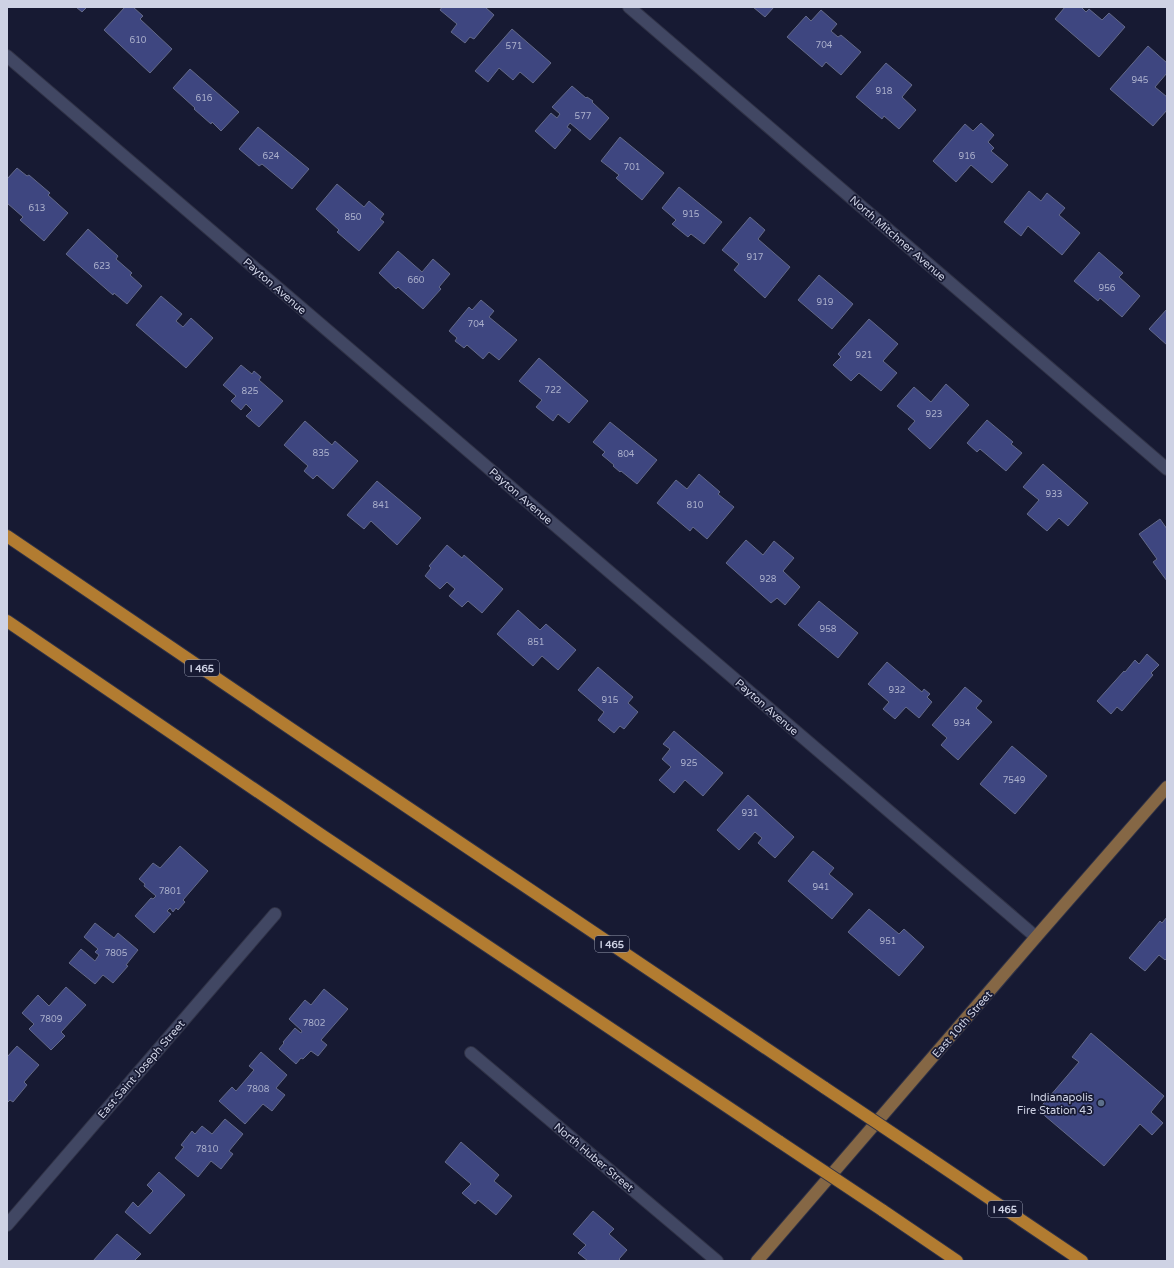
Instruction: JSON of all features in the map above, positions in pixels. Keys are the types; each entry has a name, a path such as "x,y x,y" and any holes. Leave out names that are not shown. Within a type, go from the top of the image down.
{"highway":[{"name":"I 465","path":"7,536 1082,1261"},
{"path":"7,621 336,845 957,1261"}],"main road":[{"name":"East 10th Street","path":"757,1261 1036,937 1167,788"}],"street":[{"name":"North Mitchner Avenue","path":"629,7 1167,470"},
{"name":"Payton Avenue","path":"7,56 1036,937"},
{"name":"East Saint Joseph Street","path":"7,1225 275,914"},
{"name":"North Huber Street","path":"471,1053 717,1261"}],"building":[{"path":"76,7 87,7 82,12"},
{"path":"125,7 133,7 143,16 140,19 172,49 150,73 104,30"},
{"path":"442,7 485,7 494,15 474,39 470,37 465,43 451,32 457,24 440,10"},
{"path":"753,7 774,7 765,17"},
{"path":"1065,7 1081,7 1086,12 1089,9 1102,20 1109,13 1125,27 1099,57 1055,19"},
{"path":"821,10 837,24 831,31 838,37 841,35 861,52 841,75 826,62 822,67 787,37 806,16 811,21"},
{"path":"512,29 551,63 533,83 520,72 513,80 499,68 488,82 475,71"},
{"path":"1148,46 1167,63 1167,73 1155,87 1167,97 1167,110 1153,126 1110,89"},
{"path":"886,63 912,85 902,97 916,110 899,129 884,116 882,119 856,97"},
{"path":"190,69 239,112 221,131 212,122 211,124 194,109 195,108 173,88"},
{"path":"572,86 586,98 587,97 593,101 592,102 609,118 590,140 570,123 567,127 571,130 555,149 535,131 551,113 557,118 560,114 552,107"},
{"path":"981,123 994,135 988,142 994,148 991,151 1008,165 992,183 971,165 956,182 933,161 965,124 973,131"},
{"path":"258,127 309,169 292,189 262,164 259,166 239,149"},
{"path":"620,137 664,173 642,200 616,178 619,175 601,161"},
{"path":"17,168 27,176 29,175 50,193 48,195 68,213 44,241 20,220 23,217 7,203 7,179"},
{"path":"337,184 364,207 369,201 384,214 380,219 384,222 359,251 337,232 339,230 316,209"},
{"path":"679,187 722,222 704,244 691,234 688,237 672,224 676,220 662,208"},
{"path":"1029,191 1041,201 1047,193 1065,208 1059,215 1080,233 1062,255 1028,226 1021,236 1004,222"},
{"path":"750,217 765,230 758,239 790,267 765,298 734,270 739,264 722,250"},
{"path":"88,229 118,256 116,259 132,273 130,275 142,286 127,304 114,293 113,295 66,254"},
{"path":"398,251 422,272 433,259 450,274 439,287 441,289 423,309 398,287 396,289 379,273"},
{"path":"1099,252 1123,273 1119,277 1140,296 1122,317 1100,298 1098,301 1074,281"},
{"path":"819,275 853,304 832,329 798,300"},
{"path":"161,296 182,314 176,321 183,327 191,318 213,338 186,368 136,325"},
{"path":"481,300 494,311 489,317 517,340 499,360 489,352 483,359 467,345 464,348 455,341 457,338 449,331 469,307 472,310"},
{"path":"1167,309 1167,345 1149,329"},
{"path":"869,319 898,344 883,361 897,373 881,391 859,373 851,381 833,365 841,357 838,354"},
{"path":"539,358 588,401 569,423 558,414 553,421 536,407 542,400 519,381"},
{"path":"241,365 252,374 254,371 261,377 259,380 283,401 259,427 246,416 252,410 246,404 241,410 231,401 236,396 223,385"},
{"path":"946,384 969,405 930,449 908,429 915,421 897,406 914,387 931,402"},
{"path":"987,420 1013,442 1011,444 1022,453 1006,471 980,449 977,452 967,443"},
{"path":"305,421 332,445 335,441 358,461 333,489 317,475 313,479 304,471 308,466 284,445"},
{"path":"610,422 657,460 637,484 613,466 614,465 602,455 605,452 593,442"},
{"path":"1043,464 1088,503 1068,526 1059,518 1047,531 1027,514 1039,500 1023,487"},
{"path":"699,474 720,492 718,494 734,507 707,539 693,527 690,531 657,503 676,480 687,489"},
{"path":"377,481 421,518 397,545 371,521 364,529 347,515"},
{"path":"1160,519 1167,529 1167,581 1153,562 1157,559 1139,534"},
{"path":"746,540 763,555 774,541 794,558 783,571 800,587 785,605 777,598 771,603 726,563"},
{"path":"447,545 462,558 464,555 503,589 482,613 468,601 462,607 449,596 455,589 447,582 440,589 425,576 431,568 429,566"},
{"path":"819,601 858,633 838,658 798,625"},
{"path":"518,610 540,630 546,624 576,650 558,670 542,656 533,666 497,634"},
{"path":"1147,654 1159,665 1151,673 1153,675 1122,711 1117,707 1111,714 1097,701 1135,660 1139,664"},
{"path":"887,662 922,692 924,689 930,694 927,697 932,702 919,718 906,707 895,719 883,709 889,702 868,684"},
{"path":"598,667 633,697 628,703 638,712 624,729 620,726 614,733 598,720 604,712 578,690"},
{"path":"965,687 982,701 976,708 992,722 958,760 941,745 947,738 932,725"},
{"path":"674,731 723,773 703,796 685,780 674,793 659,780 671,767 662,759 670,749 663,744"},
{"path":"1012,746 1047,776 1015,814 980,784"},
{"path":"748,795 794,837 775,858 758,843 762,838 755,832 739,850 717,830"},
{"path":"180,846 208,871 183,900 185,902 178,910 176,908 173,912 170,908 167,911 171,914 154,933 135,916 151,898 153,899 156,896 144,886 145,884 139,879 153,863 160,868"},
{"path":"813,851 834,868 829,874 853,894 832,919 788,881"},
{"path":"869,909 899,934 904,929 924,947 899,976 848,932"},
{"path":"1167,917 1167,958 1165,960 1159,955 1145,971 1129,958 1160,921 1162,923"},
{"path":"95,923 114,938 118,933 138,950 126,965 128,966 113,983 103,975 95,984 69,963 81,949 95,961 99,955 95,952 98,949 84,937"},
{"path":"66,987 86,1005 61,1032 65,1036 51,1050 29,1029 34,1024 22,1013 38,995 49,1006"},
{"path":"324,989 348,1009 321,1040 327,1045 318,1056 311,1051 303,1059 301,1058 296,1064 279,1049 295,1028 301,1033 302,1031 289,1019 305,1000 311,1005"},
{"name":"Indianapolis Fire Station 43","path":"1091,1033 1164,1096 1151,1112 1163,1123 1152,1135 1140,1124 1104,1166 1038,1110 1079,1062 1072,1057"},
{"path":"17,1046 39,1065 24,1082 27,1085 13,1102 10,1100 7,1103 7,1057"},
{"path":"261,1052 287,1075 276,1088 285,1095 272,1111 263,1104 245,1124 219,1101 232,1087 236,1091 254,1070 249,1066"},
{"path":"225,1119 243,1134 229,1151 233,1154 221,1169 211,1161 198,1177 175,1158 184,1147 181,1145 192,1131 195,1134 202,1126 212,1134"},
{"path":"461,1142 499,1175 494,1181 512,1196 496,1215 478,1200 475,1204 462,1193 471,1184 445,1162"},
{"path":"159,1172 185,1195 150,1234 125,1212 133,1202 138,1207 153,1191 147,1185"},
{"path":"593,1211 614,1229 609,1234 627,1250 619,1259 621,1261 588,1261 578,1253 586,1245 573,1234"},
{"path":"117,1234 141,1254 134,1261 93,1261"}],"place":[{"name":"Indianapolis Fire Station 43","path":"1101,1103"}]}
